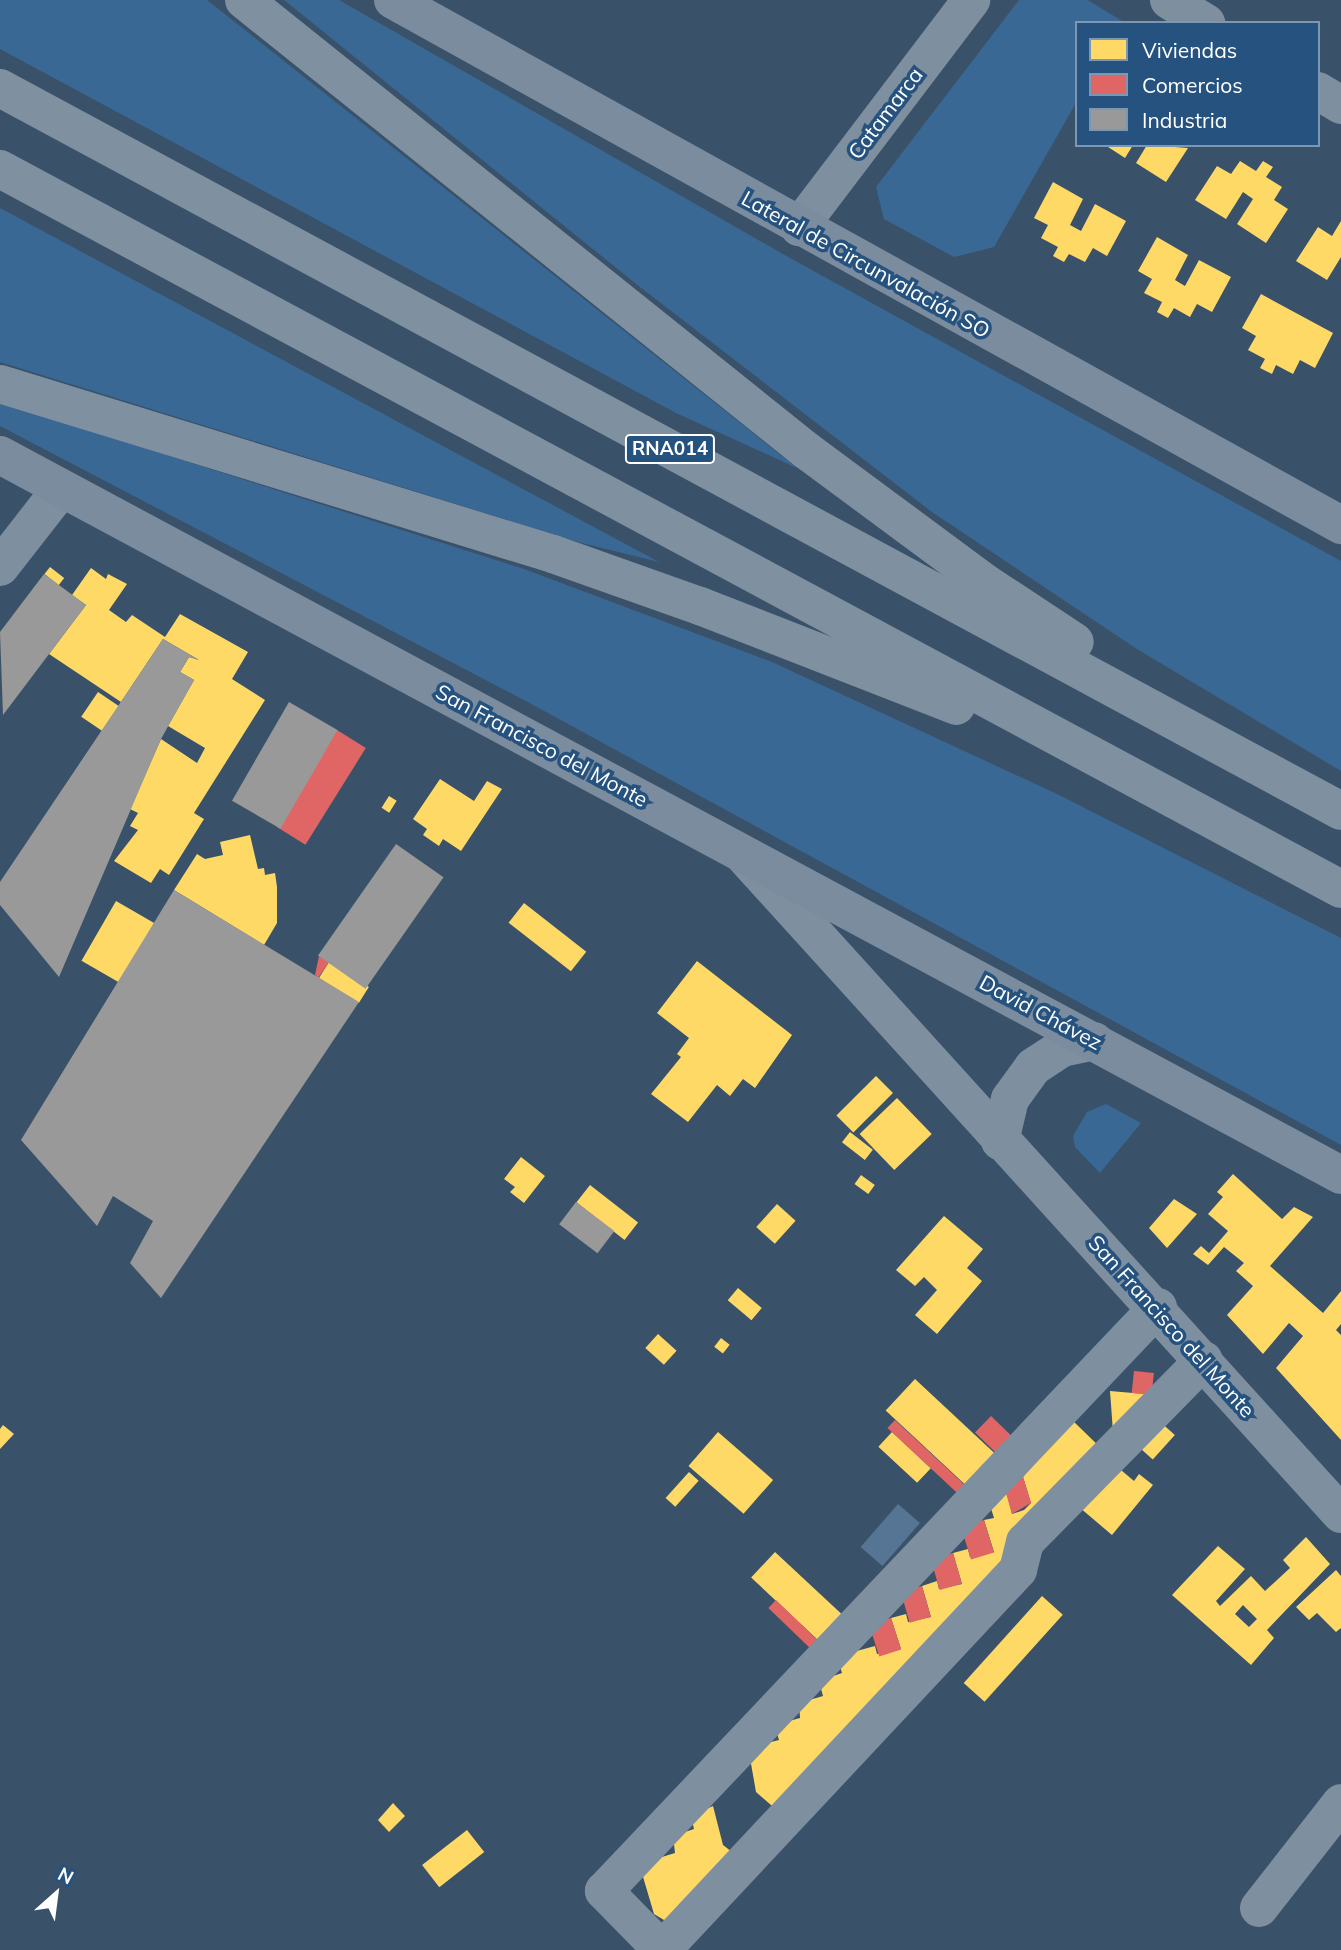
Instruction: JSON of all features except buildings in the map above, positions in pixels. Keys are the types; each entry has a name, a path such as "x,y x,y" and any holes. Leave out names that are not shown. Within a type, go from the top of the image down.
{"highway":[{"path":"244,0 807,451 987,584 1278,777"},
{"name":"RNA014","path":"0,88 1341,811"},
{"path":"0,169 1341,889"},
{"path":"0,384 553,554 700,606 1126,773"}],"street":[{"name":"Lateral de Circunvalación SO","path":"393,0 1341,525"},
{"name":"Catamarca","path":"799,227 971,0"},
{"path":"1169,0 1203,21"},
{"path":"1320,92 1341,105"},
{"name":"San Francisco del Monte","path":"0,455 741,851 1000,1141 1158,1307 1341,1514"},
{"path":"0,567 61,489"},
{"name":"David Chávez","path":"741,851 1341,1175"},
{"path":"1000,1141 1010,1098 1033,1067 1062,1048 1094,1041"},
{"path":"1158,1307 604,1891 662,1950 1018,1570 1025,1542 1204,1360"},
{"path":"1259,1908 1341,1803"}],"shaded area":[{"path":"0,0 207,0 797,468 676,413 0,49"},
{"path":"284,0 339,0 790,258 1341,561 1341,771 1137,649 932,512 640,287"},
{"path":"1019,0 1088,0 1122,21 1075,21 1075,105 994,247 954,257 884,219 876,187"},
{"path":"0,208 659,562 578,542 0,362"},
{"path":"0,402 524,569 772,662 1057,794 1341,938 1341,1145 524,700 0,426"},
{"path":"1106,1104 1141,1123 1100,1173 1075,1147 1073,1136 1087,1112"},
{"path":"898,1504 920,1523 882,1566 861,1547"}]}
